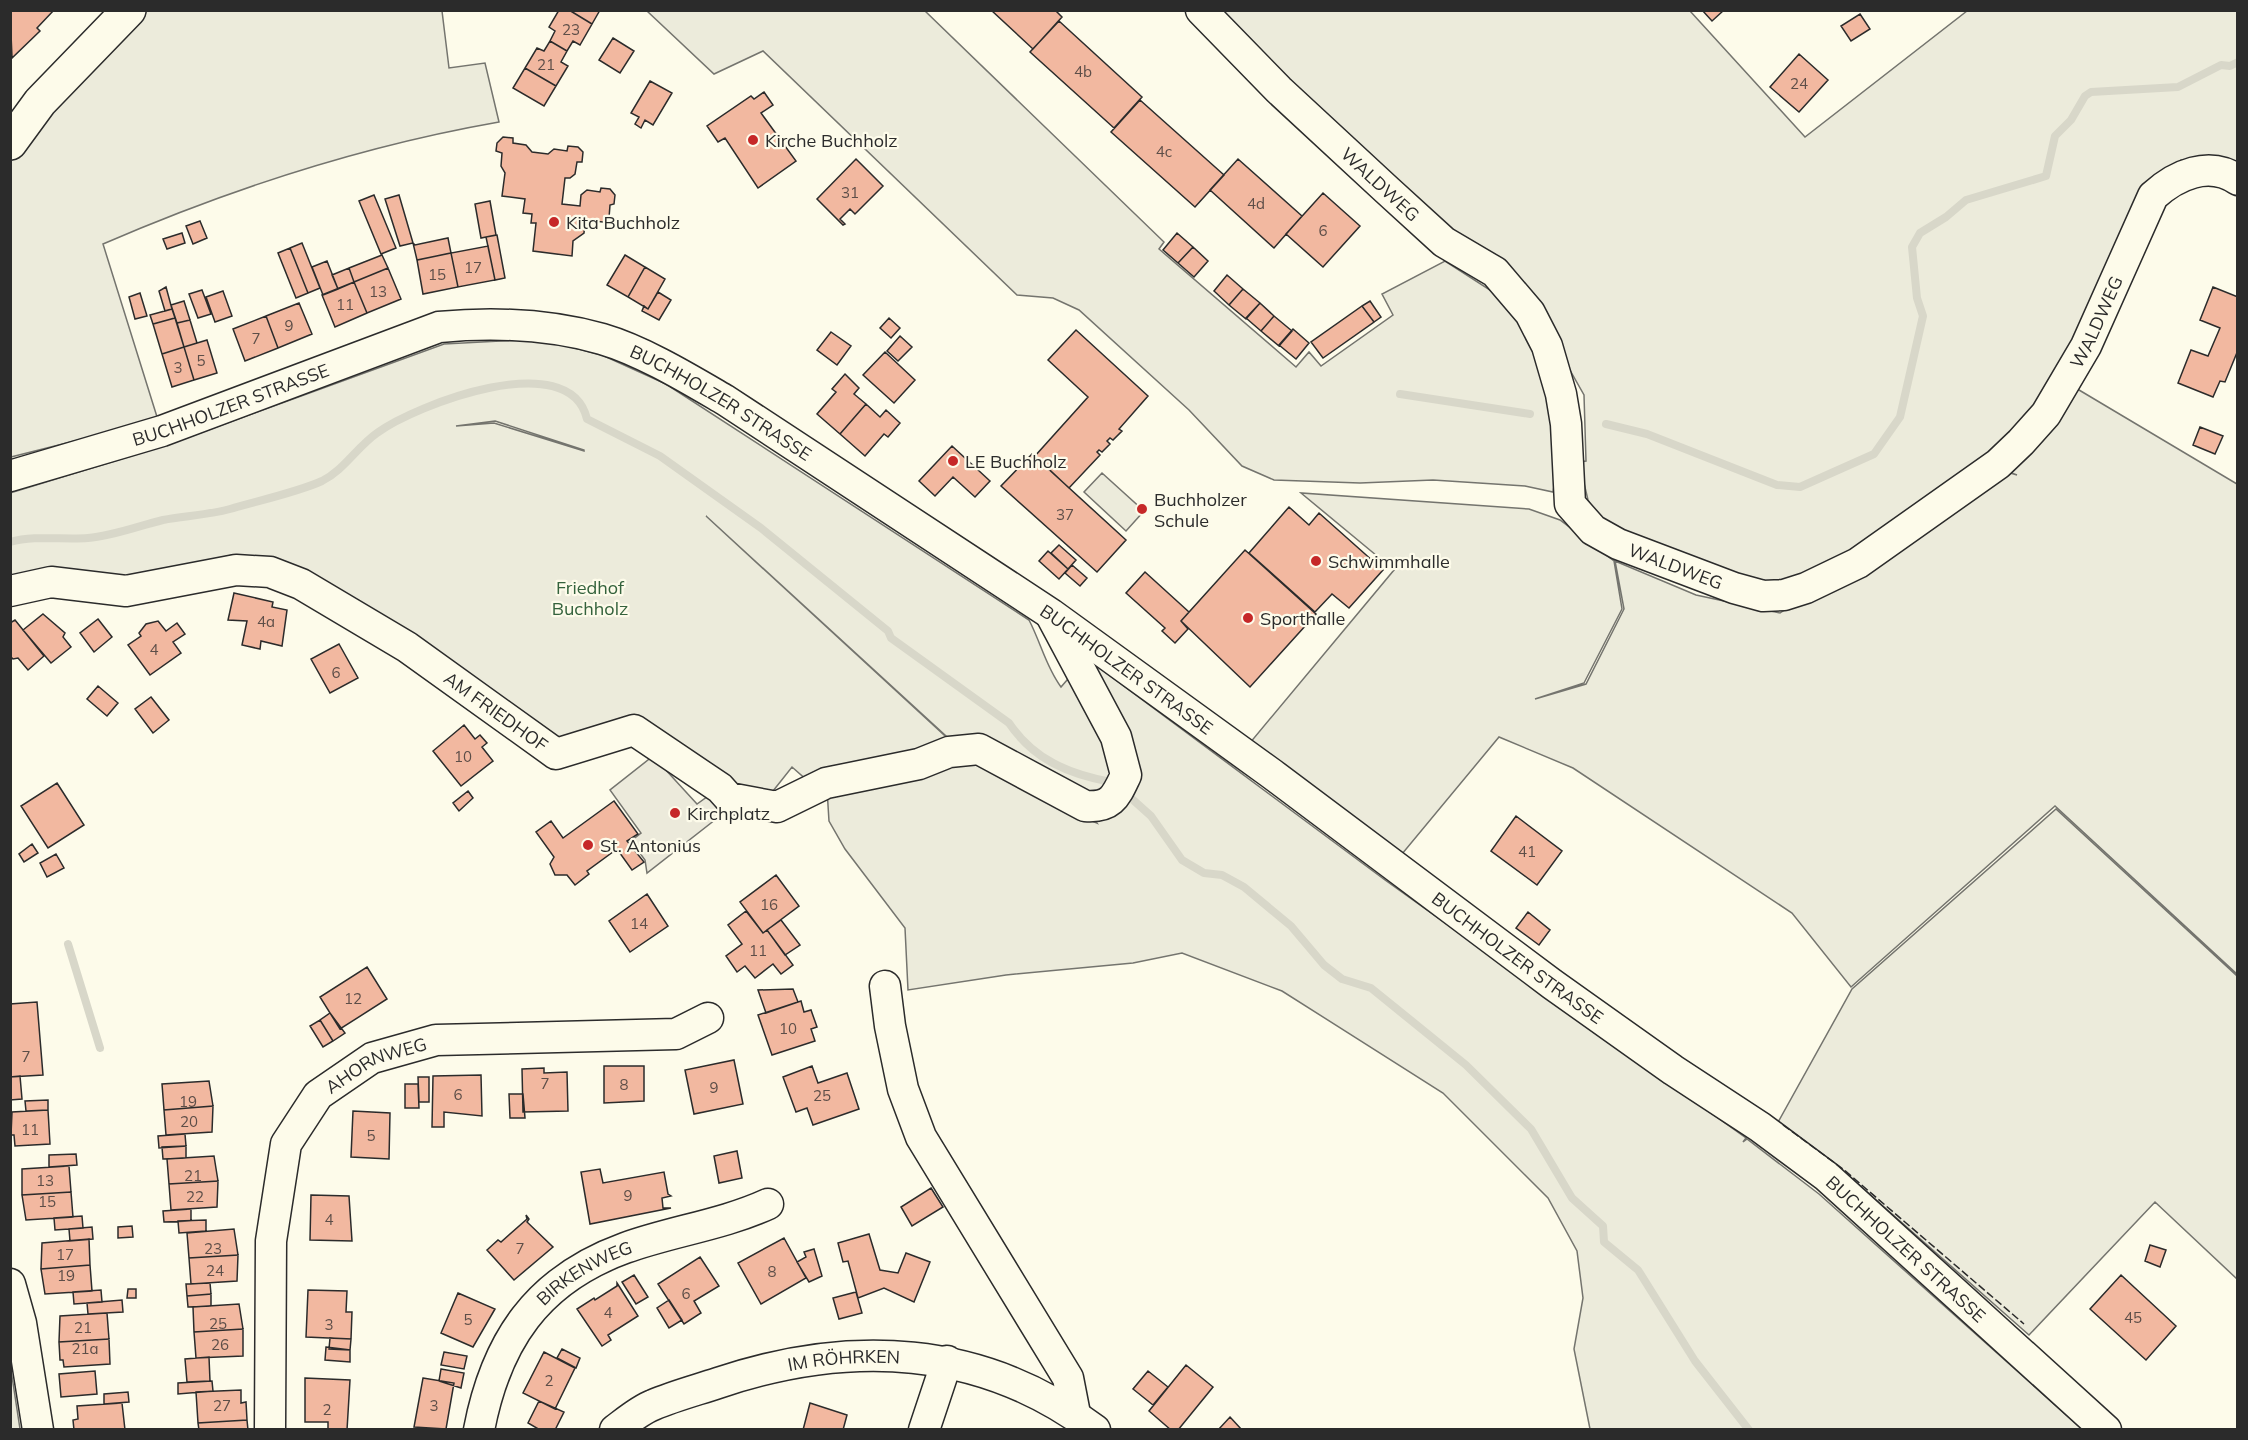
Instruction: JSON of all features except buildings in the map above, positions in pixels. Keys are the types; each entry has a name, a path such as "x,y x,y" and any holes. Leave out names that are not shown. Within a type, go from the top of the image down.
{"main road":[{"path":"10,143 40,102 129,10"}],"street":[{"name":"WALDWEG","path":"1201,10 1279,90 1378,183 1444,242 1495,272 1530,313 1547,346 1561,394 1566,424 1570,504 1593,530 1618,544 1734,588 1763,596 1784,595 1832,578 1998,464 2046,414 2065,385 2086,346 2153,196 2168,182 2201,170 2231,175 2238,180"},
{"name":"BUCHHOLZER STRASSE","path":"10,476 162,431 439,327 485,323 531,326 603,339 674,371 725,400 1051,614 1272,774 1552,984 1673,1070 1760,1126 1826,1176 2106,1430"},
{"name":"AM FRIEDHOF","path":"10,591 51,582 126,591 236,570 270,572 301,584 407,647 556,754 634,730 720,788 729,798 777,807 826,783 919,764 949,752 979,749 1085,806 1100,807 1116,797 1126,775 1125,763 1116,737 1051,614"},
{"name":"IM RÖHRKEN","path":"885,986 890,1026 903,1089 921,1137 1068,1378 1085,1422"},
{"name":"AHORNWEG","path":"270,1430 272,1241 286,1144 318,1095 372,1058 436,1040 676,1034 708,1018"},
{"name":"BIRKENWEG","path":"479,1430 485,1395 507,1342 536,1302 575,1273 625,1248 737,1218 768,1204"},
{"path":"10,1284 21,1323 38,1430"},
{"name":"IM RÖHRKEN","path":"615,1430 651,1405 765,1367 827,1356 881,1354 946,1361 1017,1383 1085,1422"},
{"path":"924,1430 946,1361"}],"green space":[{"path":"145,11 442,11 449,68 485,63 499,122 397,143 297,171 199,205 103,244 158,420 11,457 10,158 114,41"},
{"path":"647,11 925,11 1164,242 1159,249 1296,367 1309,352 1321,366 1393,315 1382,294 1445,261 1518,308 1543,355 1558,461 1553,492 1525,486 1433,480 1360,483 1274,480 1242,466 1189,410 1079,310 1053,298 1017,295 763,51 714,74"},
{"path":"1217,11 1690,11 1805,137 1967,11 2237,11 2237,168 2220,158 2181,160 2141,188 2058,375 1990,461 1835,566 1761,586 1600,521 1588,500 1579,462 1586,461 1584,395 1567,365 1439,229"},
{"name":"Friedhof Buchholz","path":"539,339 602,355 666,384 1029,620 1051,671 1061,687 1086,658 1385,880 1746,1138 1743,1142 1747,1139 1819,1194 2082,1429 1590,1429 1574,1349 1583,1298 1577,1251 1548,1198 1443,1093 1282,991 1182,953 1133,963 1006,975 908,990 905,928 845,849 829,821 827,789 808,781 792,767 773,791 741,797 635,729 567,748 269,559 232,555 131,580 11,579 10,493 167,445 444,344","holes":["495,421 584,450 584,451 494,423 456,426","706,516 957,746 1081,799 1097,823 1068,811 957,747"]},
{"path":"2074,387 2237,484 2237,974 2055,806 1851,987 1792,913 1573,768 1499,737 1402,854 1249,744 1394,570 1301,493 1529,509 1560,520 1614,561 1622,609 1584,683 1535,699 1586,684 1624,609 1615,561 1696,595 1780,613 1997,469 2017,475 1998,468"},
{"path":"1102,473 1144,511 1126,531 1084,492"},
{"path":"2056,809 2237,976 2237,1279 2155,1202 2029,1335 1841,1169 1777,1124 1852,989"},
{"path":"11,1370 20,1429 11,1429"}],"shaded area":[{"name":"Kirchplatz","path":"653,756 697,804 718,789 734,805 647,873 645,860 631,841 641,833 610,790"}],"waterway":[{"path":"1606,424 1647,434 1777,485 1800,487 1874,454 1900,417 1923,316 1917,298 1912,247 1920,233 1946,217 1966,200 2046,176 2055,136 2071,120 2085,96 2091,92 2178,87 2221,65 2230,66 2238,62"},
{"path":"10,542 29,539 97,537 163,520 222,511 289,493 330,476 377,433 396,421 423,409 490,388 523,384 552,386 575,397 587,419 660,456 761,528 888,631 891,638 1009,723 1019,736 1041,756 1067,770 1111,782"},
{"path":"1400,394 1530,414"},
{"path":"1132,799 1151,816 1182,860 1204,873 1222,875 1244,887 1291,926 1324,965 1342,979 1371,988 1466,1065 1531,1129 1572,1198 1603,1226 1604,1242 1638,1270 1695,1361 1749,1430"},
{"path":"68,944 100,1048"}],"fence":[{"path":"1783,1125 1843,1169 2024,1324"}],"place":[{"name":"Kirche Buchholz","path":"753,140"},
{"name":"Kita Buchholz","path":"554,222"},
{"name":"LE Buchholz","path":"953,461"},
{"name":"Buchholzer Schule","path":"1142,509"},
{"name":"Schwimmhalle","path":"1316,561"},
{"name":"Sporthalle","path":"1248,618"},
{"name":"Kirchplatz","path":"675,813"},
{"name":"St. Antonius","path":"588,845"}]}
